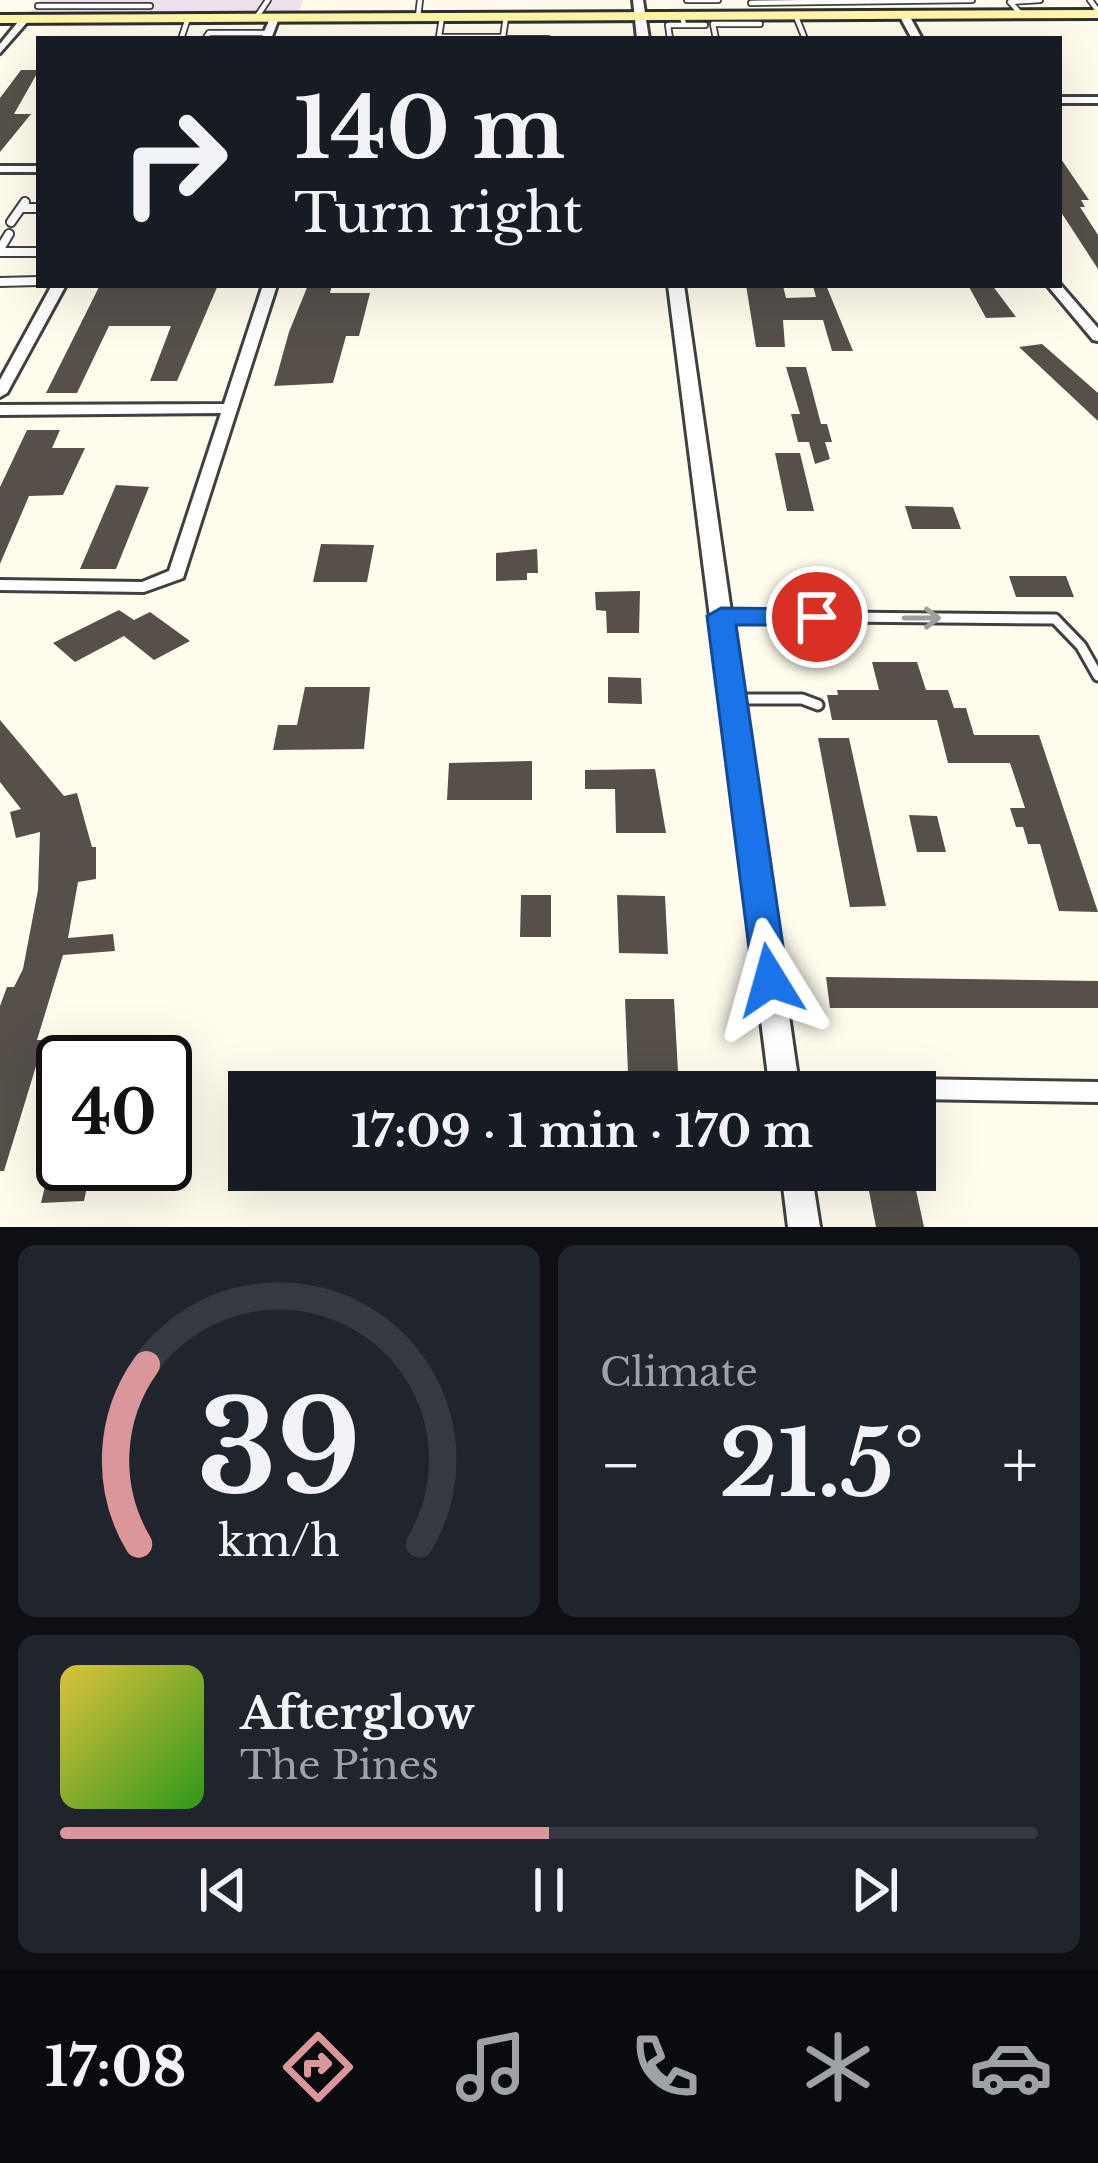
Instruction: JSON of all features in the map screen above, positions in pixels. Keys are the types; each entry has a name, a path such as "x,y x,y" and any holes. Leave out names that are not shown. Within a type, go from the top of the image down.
{"main road":[{"path":"0,19 148,8 188,18 506,16 640,8 735,19 754,10 795,14 900,6 1021,14 1098,12"}],"street":[{"path":"900,6 915,36"},
{"path":"267,36 274,18"},
{"path":"0,50 25,19"},
{"path":"1062,100 1098,100"},
{"path":"0,169 36,169"},
{"path":"0,392 57,288"},
{"path":"0,586 143,587 177,574 269,288"},
{"path":"676,288 782,1071"},
{"path":"1057,288 1098,337"},
{"path":"0,410 231,408"},
{"path":"936,1091 1098,1092"},
{"path":"799,1191 804,1227"}],"lane":[{"path":"25,19 44,0"},
{"path":"256,18 268,0"},
{"path":"418,17 419,0"},
{"path":"670,36 668,26 684,13 718,0"},
{"path":"754,10 813,1 900,6 972,0"},
{"path":"1009,1 1040,0"},
{"path":"1090,0 1098,12"},
{"path":"1009,1 1021,14"},
{"path":"38,6 148,8"},
{"path":"684,13 705,25"},
{"path":"795,14 804,36"},
{"path":"503,36 506,16"},
{"path":"439,36 442,17"},
{"path":"182,36 188,18"},
{"path":"227,33 234,18"},
{"path":"715,36 713,24 735,19"},
{"path":"207,36 267,36"},
{"path":"11,222 23,205 36,207"},
{"path":"10,234 0,251 36,252"},
{"path":"0,281 36,281"},
{"path":"721,616 1055,619 1065,624 1098,676"},
{"path":"732,699 802,699 818,705"}],"shaded area":[{"path":"41,0 303,0 296,18 25,19"}],"building":[{"path":"21,70 36,70 14,114 31,114 0,152 0,98"},
{"path":"1062,160 1089,200 1081,200 1085,207 1080,207 1098,235 1098,269 1062,214"},
{"path":"98,288 217,288 177,381 150,381 171,326 109,326 77,393 46,393"},
{"path":"307,288 370,293 359,336 346,336 333,383 274,386"},
{"path":"746,288 784,288 786,298 816,297 814,288 827,288 853,351 832,351 823,320 783,320 785,347 756,347"},
{"path":"970,288 994,288 1016,317 986,318"},
{"path":"1042,344 1098,393 1098,421 1019,347"},
{"path":"786,367 806,367 821,424 827,424 832,442 825,442 830,459 815,464 809,442 798,442 791,414 800,414"},
{"path":"27,430 60,430 52,448 85,448 63,495 29,496 0,564 0,487"},
{"path":"775,453 800,453 814,511 787,511"},
{"path":"116,485 149,487 116,569 80,569"},
{"path":"905,506 953,507 961,529 912,529"},
{"path":"321,544 374,545 367,582 313,582"},
{"path":"537,549 538,573 527,573 527,580 496,581 496,553"},
{"path":"1009,576 1066,576 1074,597 1016,597"},
{"path":"640,591 639,633 607,633 606,611 596,610 595,592"},
{"path":"119,610 134,620 150,612 190,641 154,660 124,636 75,662 53,643"},
{"path":"872,662 917,662 926,690 948,690 954,708 966,708 974,735 1039,735 1098,912 1059,911 1040,844 1028,844 1023,827 1016,827 1010,808 1025,808 1010,763 948,763 937,720 832,720 827,695 838,695 837,690 879,690"},
{"path":"608,677 641,678 642,704 608,703"},
{"path":"305,687 370,687 364,749 273,750 278,725 297,725"},
{"path":"0,720 64,796 77,793 92,847 96,847 96,879 78,882 68,938 113,934 115,951 63,955 36,1035 36,1066 4,1171 0,1171 0,1006 7,987 14,987 23,969 38,890 40,832 16,838 10,812 21,809 0,782"},
{"path":"818,738 849,738 886,906 850,907"},
{"path":"532,761 532,800 447,800 449,763"},
{"path":"655,769 666,833 616,833 615,789 585,789 585,770"},
{"path":"909,815 937,816 946,852 917,852"},
{"path":"521,895 551,895 551,937 520,937"},
{"path":"617,895 665,896 668,954 619,953"},
{"path":"826,977 1098,981 1098,1008 830,1008"},
{"path":"625,999 674,999 678,1071 628,1071"},
{"path":"44,1191 86,1191 84,1201 41,1203"},
{"path":"869,1191 916,1191 924,1227 876,1227"}],"route":[{"path":"770,980 721,616 817,617"}]}
